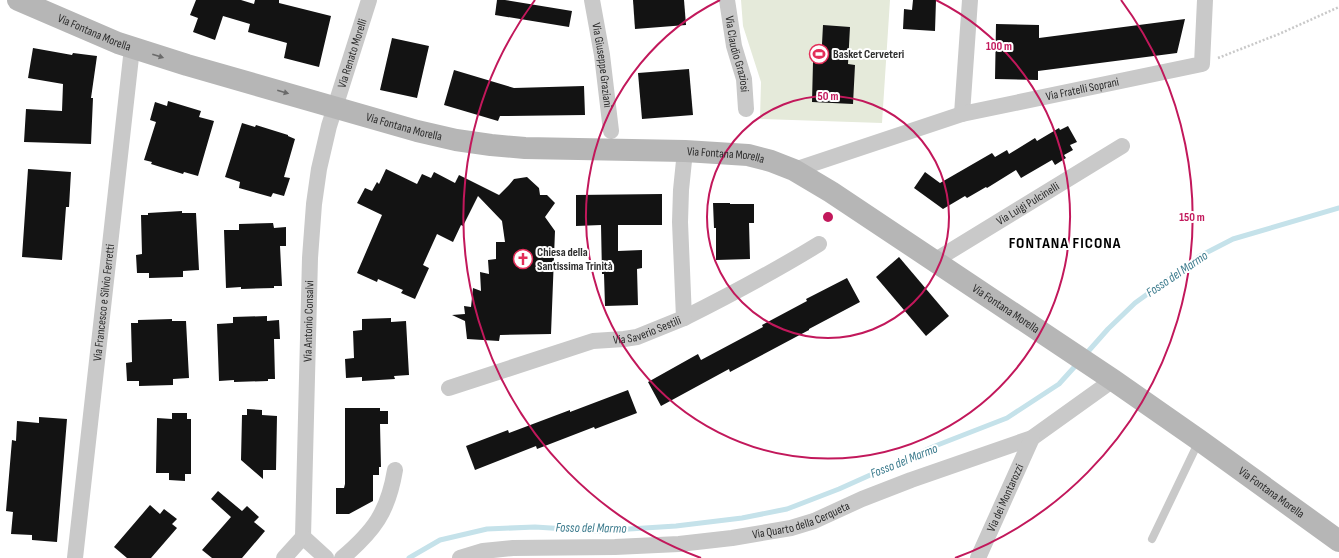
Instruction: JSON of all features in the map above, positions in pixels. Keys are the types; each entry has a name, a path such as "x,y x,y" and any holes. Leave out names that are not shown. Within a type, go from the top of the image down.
{"street":[{"name":"Via Fontana Morella","path":"18,0 132,48 431,135 484,144 525,148 724,152 748,155 771,161 794,170 831,192 1068,350 1199,440 1339,540"},
{"name":"Via Renato Morelli","path":"335,107 369,0"},
{"name":"Via Giuseppe Graziani","path":"592,0 602,55 611,131"},
{"name":"Via Claudio Graziosi","path":"727,0 734,46 744,79 746,109"},
{"path":"962,114 970,0"},
{"path":"1202,58 1205,0"},
{"name":"Via Francesco e Silvio Ferretti","path":"75,558 132,48"},
{"name":"Via Fratelli Soprani","path":"794,170 962,114 1202,58"},
{"name":"Via Antonio Consalvi","path":"303,537 311,240 319,169 335,107"},
{"name":"Via Luigi Pulcinelli","path":"934,261 1122,146"},
{"name":"Via Saverio Sestili","path":"449,388 593,341 637,337 684,318 680,222 681,190 685,151"},
{"path":"684,318 771,273 819,244"},
{"name":"Via Quarto della Cerqueta","path":"460,558 483,551 655,545 732,538 778,531 802,525 911,480 1032,438 1106,376"},
{"name":"Via dei Montarozzi","path":"978,558 1032,438"},
{"path":"342,558 362,540 377,522 383,512 391,491 395,470"},
{"path":"284,558 303,537 326,558"}],"lane":[{"path":"1152,539 1199,440"}],"path":[{"path":"1202,58 1279,34 1339,7"}],"green space":[{"name":"Basket Cerveteri","path":"741,0 890,0 882,123 760,119 761,82 743,26"}],"building":[{"path":"196,0 241,0 254,4 255,0 279,0 279,3 331,16 319,67 284,58 287,43 248,32 250,24 223,16 215,40 193,32 198,18 190,15"},
{"path":"497,0 572,11 569,27 495,15"},
{"path":"633,0 684,0 686,25 635,29"},
{"path":"913,0 936,0 935,31 903,29 904,9 912,10"},
{"path":"1185,19 1177,53 1038,71 1038,80 995,79 996,24 1039,25 1039,38"},
{"path":"823,25 850,27 848,64 855,65 853,104 812,102 813,62 821,63"},
{"path":"392,38 429,46 417,98 380,90"},
{"path":"33,48 72,55 73,53 97,56 91,98 93,98 91,144 24,142 26,109 62,111 63,84 28,78"},
{"path":"689,69 693,115 642,119 638,73"},
{"path":"454,70 514,88 584,86 585,115 500,116 498,121 444,105"},
{"path":"168,101 201,111 199,117 214,121 198,176 184,172 183,174 151,164 152,162 144,160 156,122 150,120 155,102 167,106"},
{"path":"242,123 255,127 256,125 288,135 295,139 284,177 290,178 284,196 273,193 271,197 239,188 240,182 225,177"},
{"path":"1068,126 1077,142 1070,145 1073,150 1064,155 1066,158 1055,165 1052,160 1021,178 1016,170 987,188 986,187 967,198 965,196 943,209 914,188 925,172 940,183 992,153 995,157 1007,150 1009,154 1035,138 1037,141 1059,128 1060,130"},
{"path":"28,169 71,172 69,207 66,207 62,260 22,257"},
{"path":"386,169 417,184 422,174 431,178 434,172 455,183 459,175 499,195 514,179 527,177 539,188 540,195 547,195 555,203 545,217 555,231 551,334 500,335 499,341 467,339 465,321 452,315 465,314 464,306 471,307 473,288 481,291 480,272 489,274 488,260 496,259 496,242 505,242 502,221 478,196 453,242 437,234 423,265 429,268 415,299 401,293 403,290 378,279 377,282 357,273 382,215 357,203 365,188 372,191 377,182 379,184"},
{"path":"662,194 662,225 618,225 618,251 642,250 642,268 637,269 638,305 605,306 604,274 602,274 601,225 576,226 576,195"},
{"path":"713,203 754,204 754,223 749,223 750,259 716,260 716,228 714,228"},
{"path":"182,211 182,213 196,213 199,270 183,271 183,277 149,278 149,273 137,273 136,255 142,254 141,215 148,215 148,213"},
{"path":"273,223 274,228 286,227 286,246 280,246 282,286 274,286 274,288 226,288 224,230 239,230 239,224"},
{"path":"899,257 949,316 926,336 876,277"},
{"path":"847,278 860,302 730,372 729,369 661,406 648,382 698,354 701,360 763,327 762,325 807,301 806,299"},
{"path":"267,316 267,321 279,320 280,339 274,339 275,379 268,379 268,381 219,381 217,324 233,323 233,317"},
{"path":"391,318 391,322 406,321 409,375 394,376 395,379 362,381 362,377 346,378 345,359 354,358 353,331 362,330 362,319"},
{"path":"172,319 172,321 186,321 189,378 173,379 173,385 139,386 139,381 127,381 126,363 132,362 131,323 138,323 138,320"},
{"path":"628,390 637,413 595,429 594,427 537,449 536,446 475,470 466,446 508,430 509,433 570,410 570,412"},
{"path":"345,408 380,408 380,411 388,411 388,424 380,424 381,467 379,467 379,475 373,475 373,501 349,514 336,514 336,488 344,488 345,484"},
{"path":"247,409 262,410 262,415 277,416 276,470 263,470 263,479 241,460 242,415 247,415"},
{"path":"172,413 187,413 187,419 191,419 191,474 185,474 185,481 169,480 169,473 156,473 157,418 172,419"},
{"path":"39,417 67,419 57,542 32,540 32,535 11,534 13,512 6,511 12,440 16,441 17,421 39,423"},
{"path":"218,491 242,511 247,506 259,517 254,522 265,531 242,558 212,558 202,550 231,517 211,499"},
{"path":"150,505 160,514 164,509 177,519 172,524 177,528 151,558 127,558 114,547"}],"waterway":[{"name":"Fosso del Marmo","path":"1085,355 1108,329 1135,303 1200,256 1233,239 1339,208"},
{"name":"Fosso del Marmo","path":"409,558 440,540 487,529 535,527 598,531 676,526 742,518 787,509 839,489 935,446 1007,418 1059,384 1078,363"}],"place":[{"name":"Basket Cerveteri","path":"819,54"},
{"name":"Chiesa della Santissima Trinità","path":"523,259"}],"district":[{"name":"FONTANA FICONA","path":"1065,243"}]}
